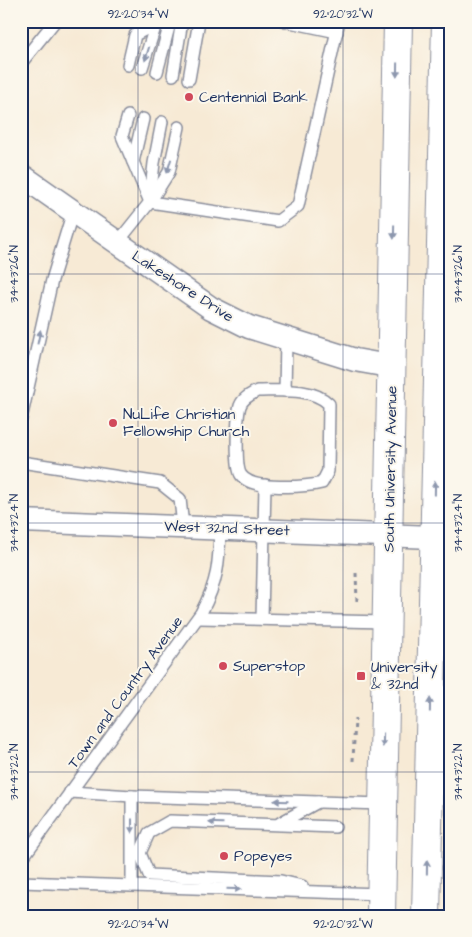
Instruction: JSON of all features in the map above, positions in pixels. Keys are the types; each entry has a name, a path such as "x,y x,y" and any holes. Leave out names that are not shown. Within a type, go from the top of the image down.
{"main road":[{"name":"South University Avenue","path":"381,905 398,21"},
{"path":"426,916 446,21"}],"street":[{"name":"Lakeshore Drive","path":"24,184 73,211 211,308 249,327 355,360 392,365"},
{"name":"West 32nd Street","path":"21,521 434,537"}],"lane":[{"path":"21,63 55,21"},
{"path":"173,75 182,21"},
{"path":"189,79 199,21"},
{"path":"150,202 278,221 298,206 338,26 285,21"},
{"path":"142,68 156,22"},
{"path":"128,65 134,35 156,22 172,22 157,72"},
{"path":"123,115 122,136 150,202"},
{"path":"133,162 143,119"},
{"path":"150,202 154,163 162,122"},
{"path":"118,242 150,202 169,172 179,127"},
{"path":"21,419 52,280 73,211"},
{"path":"285,390 286,340"},
{"path":"285,390 321,396 329,404 328,471 322,482 307,487 250,483 240,475 237,465 240,406 246,397 257,391 285,390"},
{"path":"21,462 160,483 180,499 184,526"},
{"path":"262,619 265,485"},
{"name":"Town and Country Avenue","path":"21,860 198,618 214,589 219,567 220,528"},
{"path":"198,618 386,622"},
{"path":"70,792 132,796 382,804"},
{"path":"132,796 132,886"},
{"path":"276,825 295,817 318,802"},
{"path":"335,827 170,821 149,833 140,854 149,875 281,881 381,905"},
{"path":"21,882 325,892"}],"place":[{"name":"Centennial Bank","path":"189,97"},
{"name":"NuLife Christian Fellowship Church","path":"113,423"},
{"name":"Superstop","path":"223,666"},
{"name":"University & 32nd","path":"361,676"},
{"name":"Popeyes","path":"224,856"}]}
